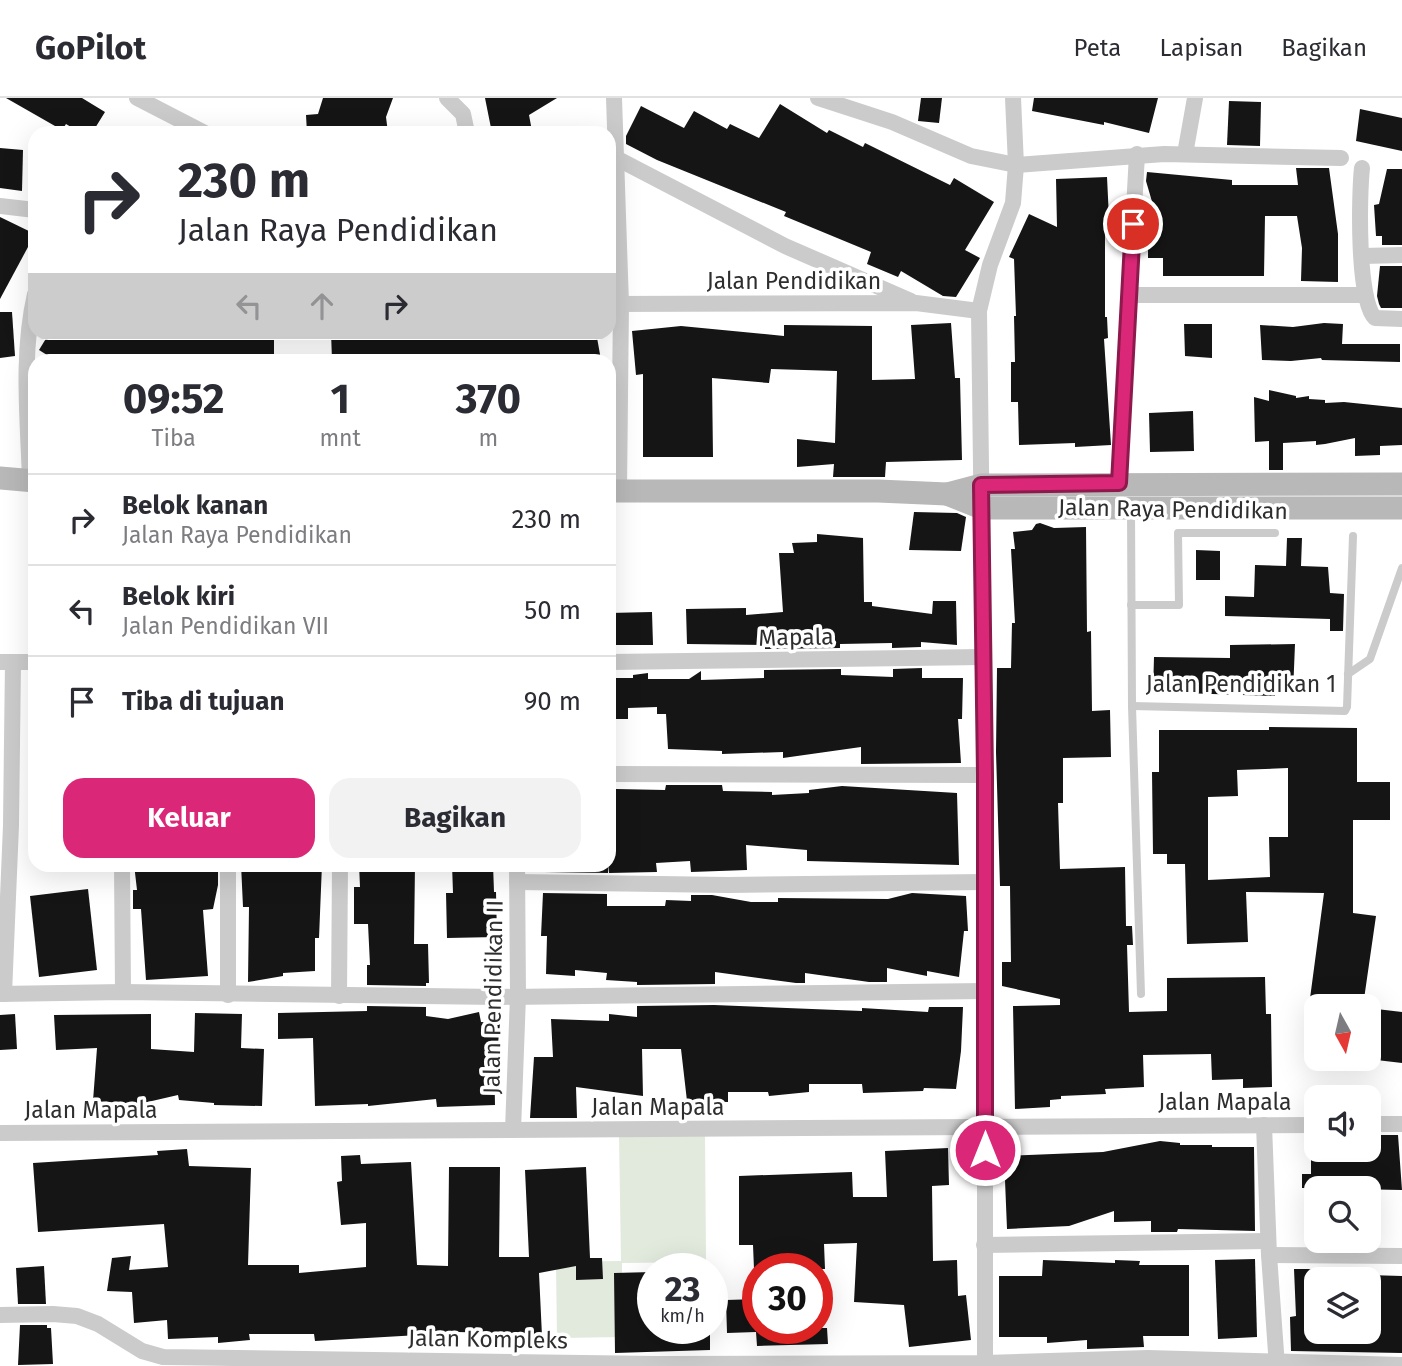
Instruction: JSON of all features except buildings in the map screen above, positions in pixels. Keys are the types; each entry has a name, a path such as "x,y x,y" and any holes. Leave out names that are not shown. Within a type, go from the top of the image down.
{"street":[{"path":"447,98 463,114 466,126"},
{"path":"614,98 615,126"},
{"path":"818,98 891,122 971,156 1016,164 1137,154 1341,158"},
{"path":"985,1364 985,775 979,311 990,265 1013,203 1016,164 1013,98"},
{"path":"1185,154 1195,98"},
{"path":"143,99 192,126"},
{"path":"1119,483 1137,154"},
{"path":"616,159 785,246 916,303"},
{"path":"1362,167 1364,295 1368,309 1375,318 1402,319"},
{"path":"0,206 28,208"},
{"path":"1363,256 1402,255"},
{"path":"1129,295 1364,295"},
{"name":"Jalan Pendidikan","path":"616,304 916,303 979,311"},
{"path":"28,327 28,379"},
{"path":"0,478 28,480"},
{"name":"Jalan Raya Pendidikan","path":"981,496 1119,483 1402,484"},
{"name":"Jalan Raya Pendidikan","path":"616,491 878,491 1131,507 1402,508"},
{"name":"Mapala","path":"616,662 983,657"},
{"path":"28,662 7,662 11,825 2,994 123,992 518,996 985,991"},
{"path":"616,774 985,775"},
{"path":"122,872 123,992"},
{"path":"228,872 229,995"},
{"path":"339,996 340,872"},
{"name":"Jalan Pendidikan II","path":"513,1130 518,996 517,872"},
{"path":"517,882 728,885 985,882"},
{"path":"1381,1124 1402,1124"},
{"path":"1264,1125 1277,1364"},
{"name":"Jalan Mapala","path":"0,1133 1304,1125"},
{"path":"984,1245 1269,1248 1402,1256"},
{"name":"Jalan Kompleks","path":"0,1315 77,1316 98,1324 142,1351 163,1357 334,1363 657,1364 985,1364 1148,1358 1277,1364 1402,1365"}],"lane":[{"path":"1131,507 1132,706 1141,994"},
{"path":"1199,508 1200,532"},
{"path":"1131,605 1179,605 1178,533 1275,533"},
{"name":"Jalan Pendidikan 1","path":"1132,706 1345,710 1353,536"},
{"path":"1348,674 1368,662 1402,568"}],"shaded area":[{"path":"705,1133 706,1253 637,1253 637,1263 622,1263 622,1337 557,1338 556,1262 621,1261 619,1134"}],"route":[{"path":"985,1150 985,775 981,485 1119,483 1133,224"}]}
